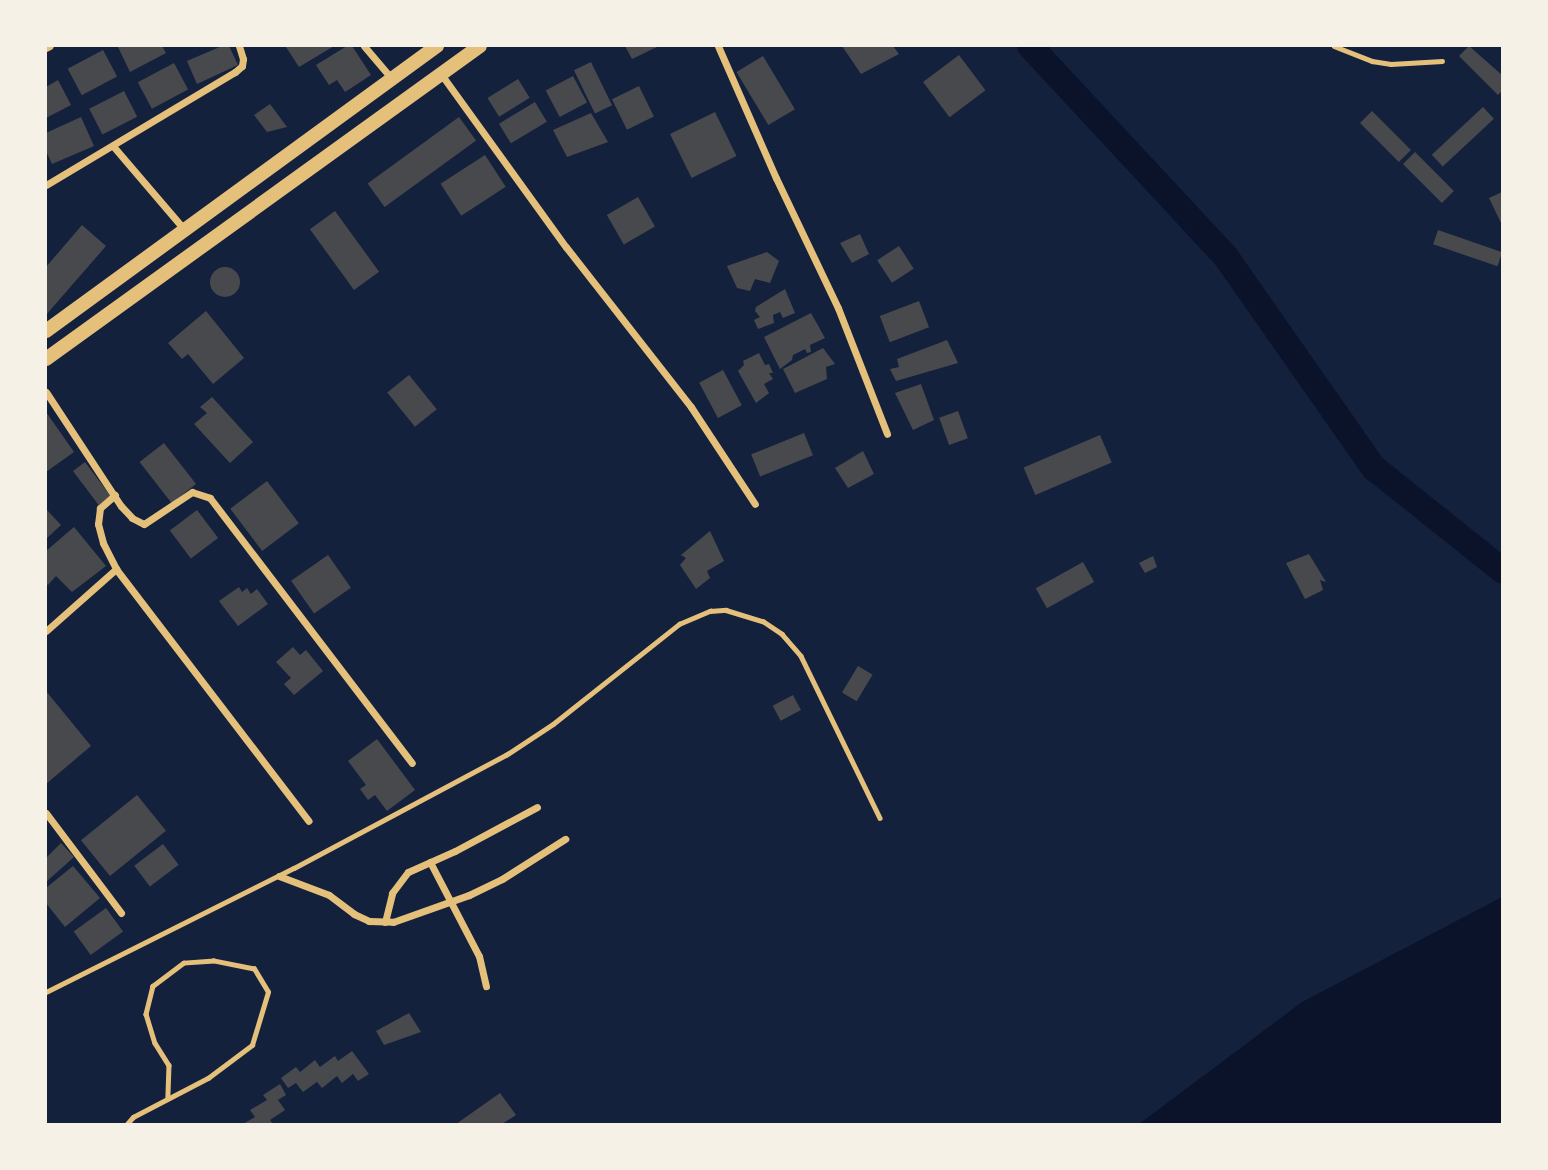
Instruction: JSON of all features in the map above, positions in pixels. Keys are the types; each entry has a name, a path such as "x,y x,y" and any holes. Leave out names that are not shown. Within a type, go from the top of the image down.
{"main road":[{"path":"46,331 437,46"},
{"path":"46,359 480,46"}],"street":[{"path":"46,48 50,46"},
{"path":"46,184 242,66 239,46"},
{"path":"364,46 392,79"},
{"path":"718,46 776,178 838,308 887,434"},
{"path":"441,74 566,247 691,407 755,504"},
{"path":"113,146 184,229"},
{"path":"46,392 121,506 144,524 192,492 210,498 412,763"},
{"path":"115,495 100,508 98,524 103,543 116,569 309,821"},
{"path":"46,631 116,569"},
{"path":"385,922 392,893 408,872 537,807"},
{"path":"46,813 121,913"},
{"path":"279,876 329,895 354,914 369,921 393,922 452,902 502,879 565,839"},
{"path":"430,862 479,956 486,986"}],"lane":[{"path":"1334,46 1372,61 1391,64 1442,61"},
{"path":"46,992 279,876 506,755 553,724 679,624 697,615 726,610 763,621 782,634 801,656 880,818"},
{"path":"127,1125 132,1116 208,1079 253,1045 268,992 254,969 214,961 184,963 153,986 146,1014 155,1043 169,1065 168,1098"}],"water":[{"path":"1502,897 1502,1124 1139,1124 1302,1002"}],"building":[{"path":"162,46 166,53 130,72 118,47"},
{"path":"222,46 229,46 238,65 197,84 187,61"},
{"path":"334,46 299,67 286,47"},
{"path":"347,46 352,46 371,75 345,92 337,80 329,85 316,65"},
{"path":"625,46 659,46 632,59"},
{"path":"842,46 893,46 899,54 861,74"},
{"path":"1469,46 1502,75 1502,91 1498,95 1459,56"},
{"path":"103,50 117,76 82,95 68,69"},
{"path":"959,55 985,90 950,117 923,82"},
{"path":"763,56 795,109 768,125 736,72"},
{"path":"591,62 612,105 595,113 574,70"},
{"path":"174,63 188,89 152,109 138,82"},
{"path":"573,76 587,102 560,117 546,91"},
{"path":"518,79 530,98 499,117 487,98"},
{"path":"58,80 71,105 46,118 46,87"},
{"path":"639,86 654,117 627,130 612,99"},
{"path":"124,91 137,117 102,135 89,109"},
{"path":"535,102 547,122 511,143 499,124"},
{"path":"270,104 287,127 267,132 254,115"},
{"path":"1483,107 1494,119 1443,166 1432,155"},
{"path":"1372,111 1411,150 1399,162 1360,123"},
{"path":"715,112 736,156 692,178 670,134"},
{"path":"591,113 608,142 567,157 553,130"},
{"path":"81,117 94,146 52,164 46,151 46,133"},
{"path":"459,117 476,140 385,207 368,183"},
{"path":"1415,152 1454,191 1442,203 1403,164"},
{"path":"485,155 506,187 461,216 441,184"},
{"path":"1502,192 1502,225 1489,198"},
{"path":"638,197 655,226 624,244 607,215"},
{"path":"335,211 379,272 354,290 310,229"},
{"path":"82,225 106,246 46,315 46,267"},
{"path":"1438,230 1502,252 1497,266 1433,244"},
{"path":"860,234 869,254 852,263 840,243"},
{"path":"899,246 914,269 892,283 877,260"},
{"path":"767,252 779,261 770,283 755,279 750,291 737,288 727,266"},
{"path":"225,267 236,271 240,282 236,293 225,297 214,293 210,282 214,271"},
{"path":"785,289 795,313 783,318 780,312 773,315 774,323 758,329 754,320 760,317 755,311 756,307"},
{"path":"919,301 929,327 890,342 880,316"},
{"path":"206,311 244,358 213,384 188,354 182,359 168,343"},
{"path":"811,313 825,338 810,345 811,352 807,353 805,349 793,355 792,360 780,369 764,337"},
{"path":"947,340 958,363 896,381 890,369 899,367 897,359"},
{"path":"823,348 835,364 826,367 827,379 795,393 783,369"},
{"path":"759,353 765,365 769,364 773,373 769,373 773,379 764,384 769,393 756,403 738,371 744,365 743,361"},
{"path":"723,370 742,405 718,418 699,383"},
{"path":"409,375 437,409 415,427 387,393"},
{"path":"921,384 934,420 913,430 895,393"},
{"path":"212,397 253,442 230,463 194,424 207,413 200,407"},
{"path":"958,411 968,438 949,445 939,418"},
{"path":"46,412 74,452 46,472"},
{"path":"804,433 813,455 760,477 751,454"},
{"path":"1100,435 1112,463 1035,495 1024,467"},
{"path":"164,443 196,484 172,503 140,462"},
{"path":"863,451 874,474 848,488 835,468"},
{"path":"85,462 111,497 100,506 73,471"},
{"path":"267,481 299,523 262,551 230,509"},
{"path":"46,509 61,525 46,539"},
{"path":"197,510 218,538 191,558 170,530"},
{"path":"74,527 106,566 72,592 56,576 48,585 46,583 46,551"},
{"path":"710,531 724,561 707,571 710,578 696,589 680,565 686,558 681,555"},
{"path":"1309,554 1326,582 1320,580 1323,590 1305,599 1286,563"},
{"path":"328,555 351,588 314,614 291,581"},
{"path":"1153,556 1157,567 1145,573 1139,563"},
{"path":"1083,562 1094,582 1047,608 1036,588"},
{"path":"239,587 242,592 247,588 251,594 257,589 268,604 238,626 219,601"},
{"path":"293,647 300,655 306,650 323,671 294,695 284,684 291,678 276,662"},
{"path":"858,666 873,675 857,701 842,693"},
{"path":"46,691 91,746 46,784"},
{"path":"793,695 801,710 781,721 773,706"},
{"path":"377,739 415,790 387,811 375,795 368,800 360,789 366,785 348,761"},
{"path":"137,795 166,831 110,876 81,840"},
{"path":"61,843 74,857 46,882 46,858"},
{"path":"163,844 179,865 150,886 134,866"},
{"path":"73,866 100,898 65,927 46,903 46,888"},
{"path":"106,908 123,931 91,955 74,932"},
{"path":"409,1013 421,1032 384,1045 376,1031"},
{"path":"352,1051 369,1074 358,1081 353,1074 342,1083 337,1076 322,1088 317,1082 303,1092 296,1083 288,1088 281,1078 296,1067 300,1072 315,1060 320,1067 335,1056 338,1061"},
{"path":"280,1084 286,1095 278,1100 285,1110 270,1120 273,1124 243,1124 255,1117 250,1110 267,1100 263,1095"},
{"path":"500,1093 516,1115 502,1124 456,1124"}],"waterway":[{"path":"1030,46 1226,257 1374,468 1502,570"}]}
